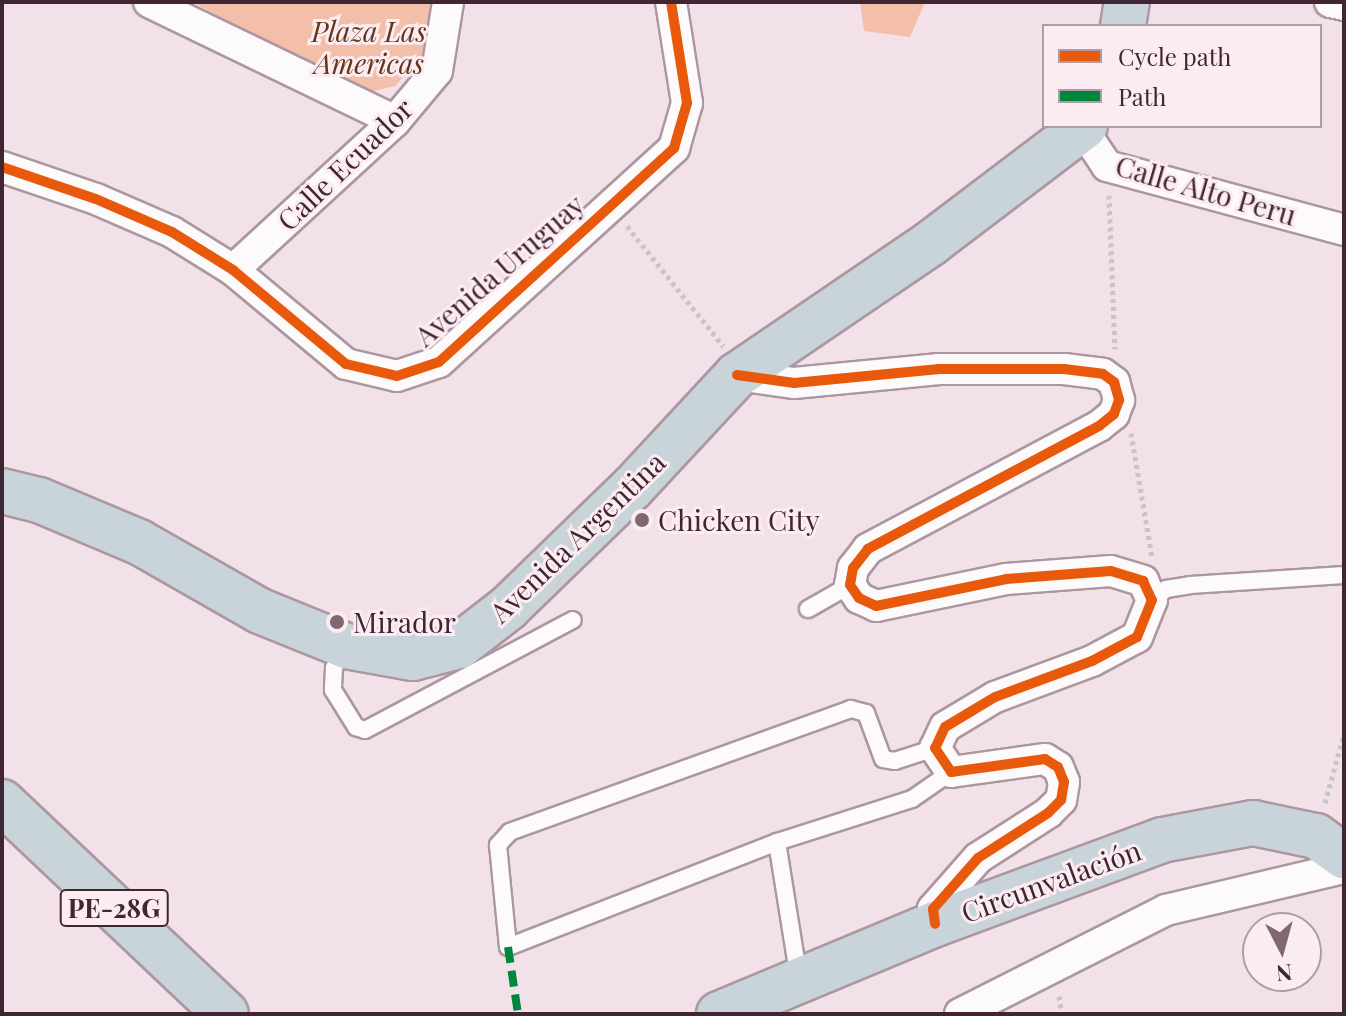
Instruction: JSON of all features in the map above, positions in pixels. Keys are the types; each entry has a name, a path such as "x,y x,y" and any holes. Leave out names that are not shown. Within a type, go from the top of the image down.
{"highway":[{"path":"1123,24 1127,2"},
{"name":"Avenida Argentina","path":"2,491 39,500 139,542 260,611 346,646 413,658 459,646 508,608 632,488 735,367 931,243 1084,128"},
{"name":"PE-28G","path":"2,802 226,1014"},
{"name":"Circunvalación","path":"719,1014 935,924 1162,840 1212,828 1253,823 1316,836 1344,856"}],"street":[{"path":"149,2 395,121"},
{"name":"Calle Ecuador","path":"233,270 395,121 440,66 448,2"},
{"name":"Avenida Uruguay","path":"2,167 172,232 233,270 346,364 397,376 439,362 674,148 685,126 687,103 671,2"},
{"name":"Calle Alto Peru","path":"1084,128 1107,166 1344,230"},
{"path":"735,367 794,383 939,369 1064,369 1103,374 1114,382 1119,400 1114,414 1099,426 868,549 853,568 850,585 859,598 876,606 1006,579 1111,571 1143,581 1152,600 1137,637 967,711 945,727 943,760 1045,759 1058,767 1064,782 1061,800 1048,813 978,858 933,909 935,924"},
{"path":"960,1014 1166,910 1344,868"}],"lane":[{"path":"1152,600 1166,589 1190,585 1344,575"},
{"path":"808,609 850,585"},
{"path":"346,646 334,668 333,690 356,727 365,730 573,620"},
{"path":"851,709 866,713 883,759 943,760 912,799 777,842 508,947 498,845 510,832 851,709"},
{"path":"777,842 797,967"}],"path":[{"path":"611,206 735,367"},
{"path":"1110,221 1115,351"},
{"path":"1136,450 1153,564"},
{"path":"1321,818 1344,734"}],"green space":[{"name":"Plaza Las Americas","path":"193,2 437,2 431,45 395,86 361,94"},
{"path":"860,2 925,2 910,37 864,31"}],"marked path":[{"path":"508,947 518,1014"}],"cycle path":[{"path":"2,167 96,199 172,232 233,270 346,364 397,376 439,362 674,148 687,103 671,2"},
{"path":"737,375 794,383 939,369 1064,369 1103,374 1114,382 1119,400 1114,414 1099,426 868,549 853,568 850,585 859,598 876,606 1006,579 1111,571 1143,581 1152,600 1137,637 1092,661 995,697 945,727 935,748 951,772 1045,759 1058,767 1064,782 1061,800 1048,813 978,858 933,909 935,924"}],"place":[{"name":"Chicken City","path":"642,520"},
{"name":"Mirador","path":"337,622"}]}
